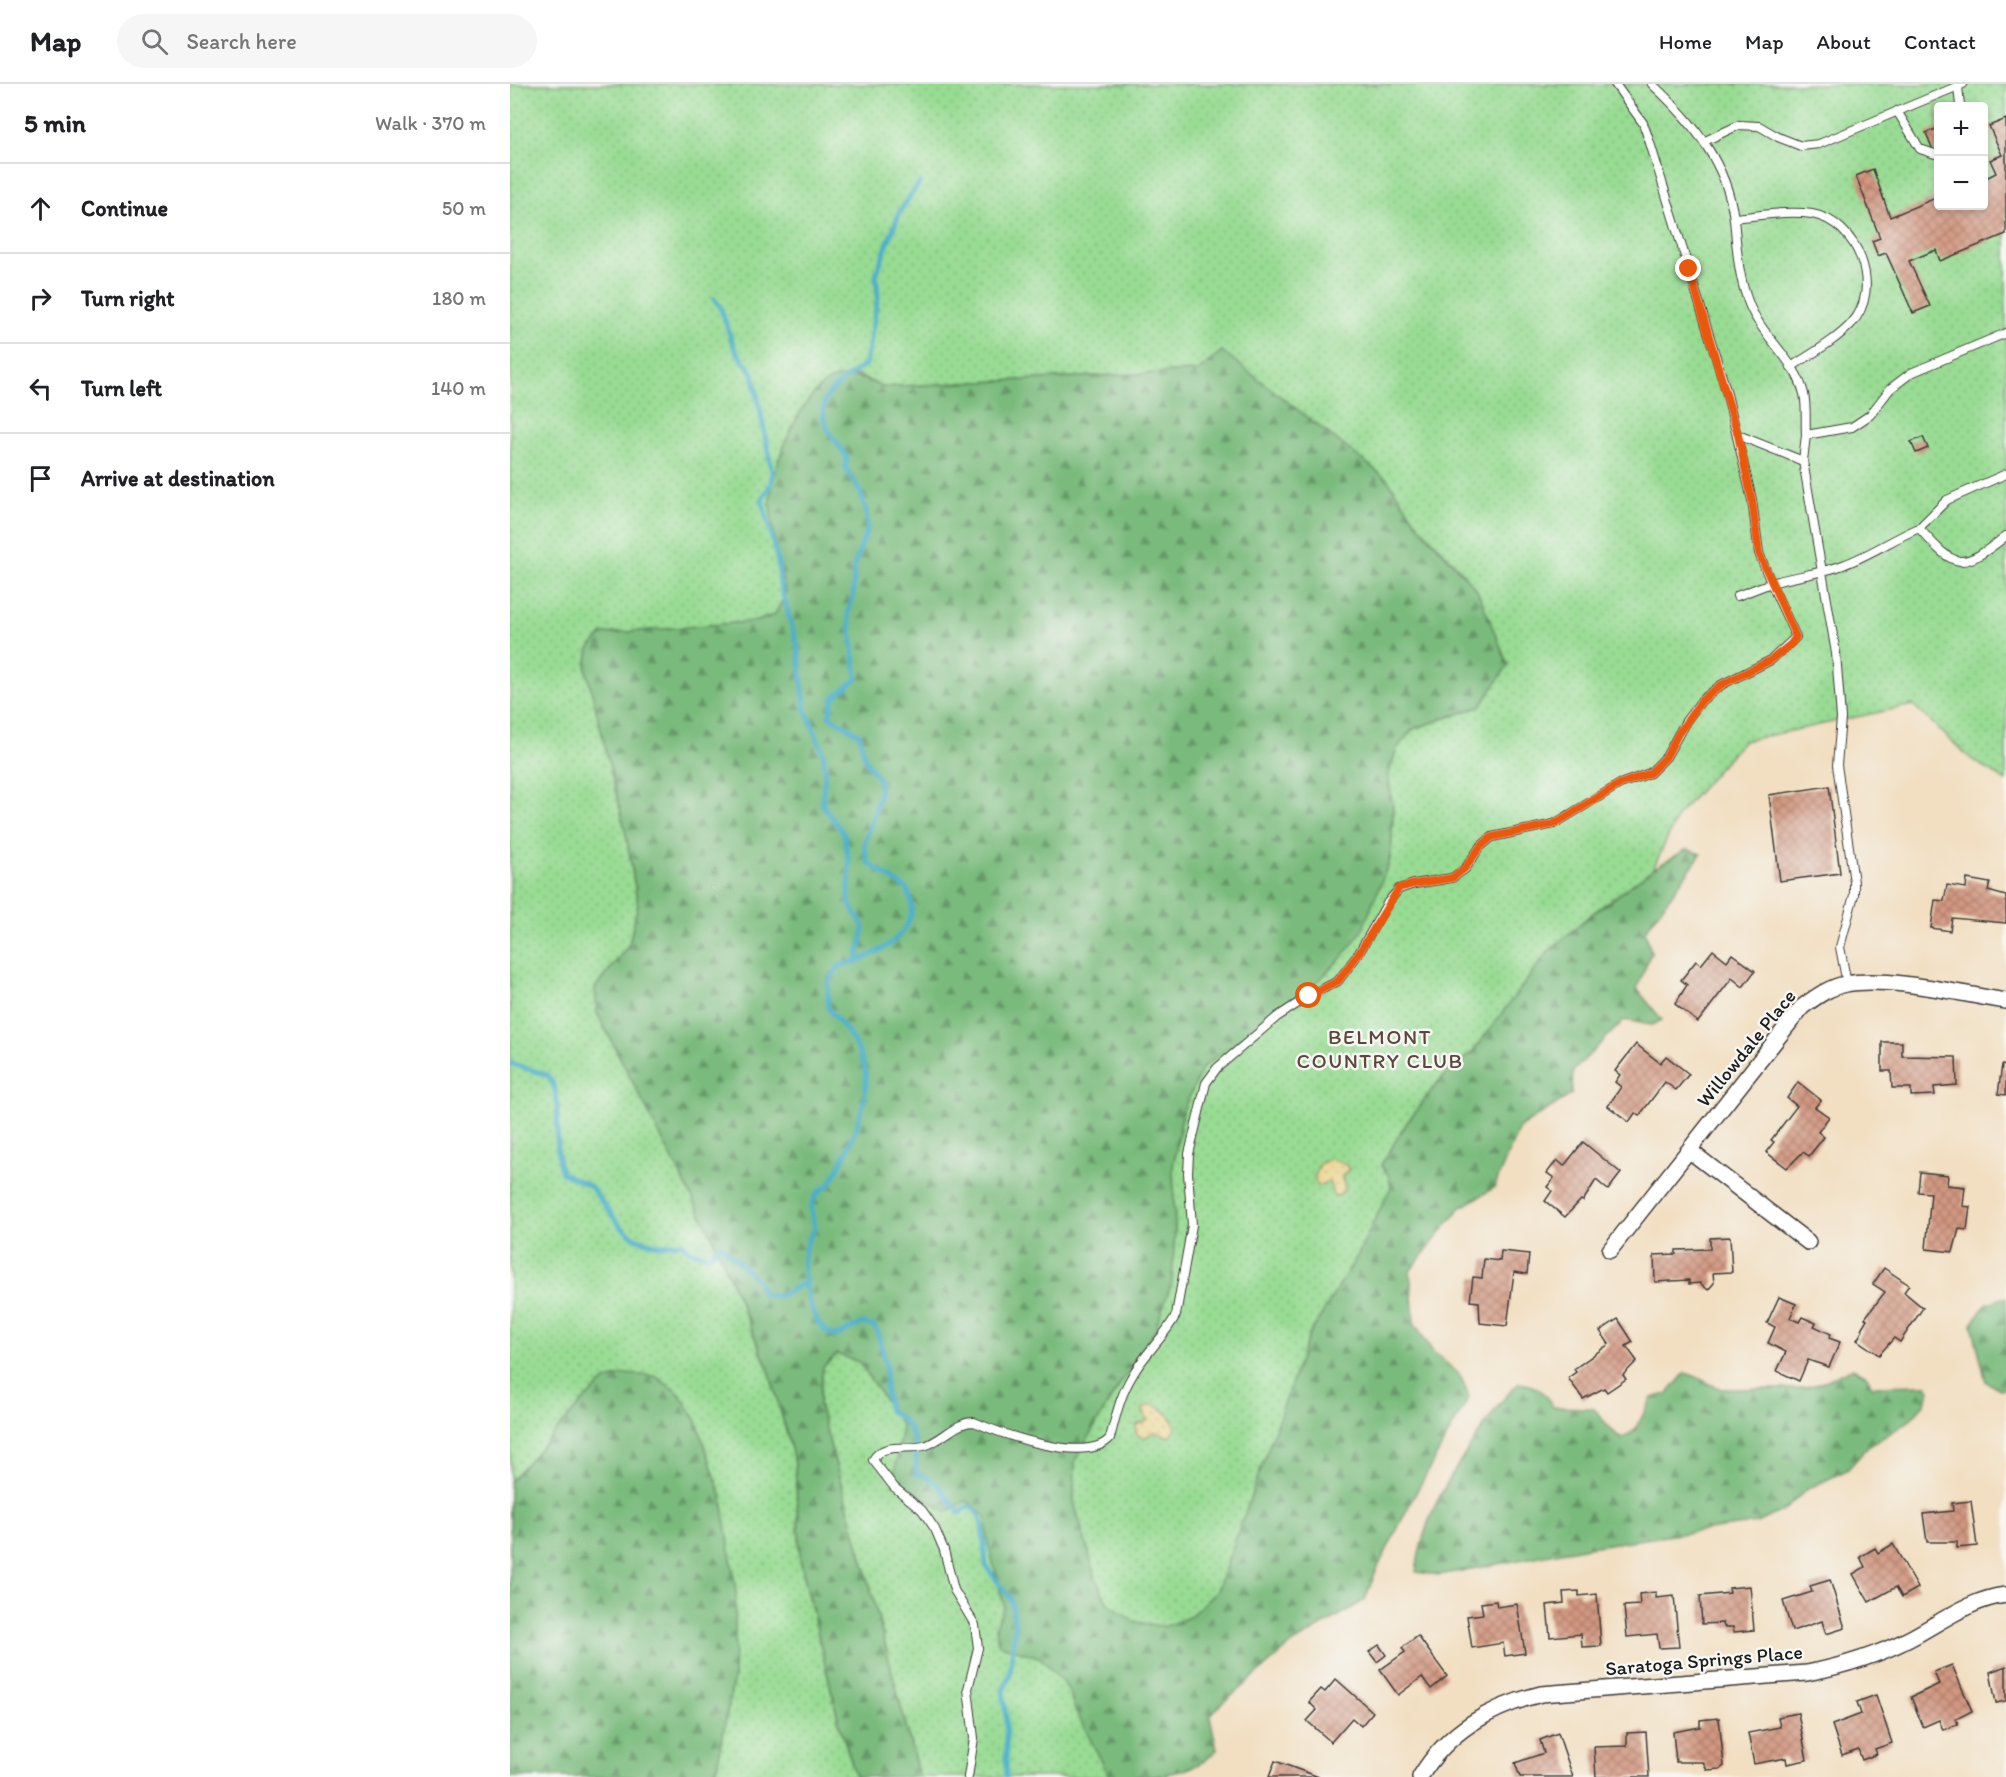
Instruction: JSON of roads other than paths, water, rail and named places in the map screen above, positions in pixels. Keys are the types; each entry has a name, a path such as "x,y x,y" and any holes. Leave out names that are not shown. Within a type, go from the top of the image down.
{"street":[{"name":"Willowdale Place","path":"1610,1250 1802,1007 1818,995 1847,984 1874,981 2006,1001"},
{"path":"1690,1151 1808,1242"},
{"name":"Saratoga Springs Place","path":"1419,1777 1444,1744 1467,1725 1490,1711 1514,1701 1541,1694 1807,1673 1843,1666 1883,1652 1972,1604 2006,1595"}],"lane":[{"path":"968,1777 974,1738 968,1689 978,1648 977,1633 954,1590 944,1550 935,1529 914,1502 894,1487 873,1460 880,1452 930,1444 965,1422 974,1422 1029,1443 1095,1449 1107,1442 1119,1402 1132,1376 1169,1329 1176,1315 1192,1225 1188,1173 1190,1154 1206,1083 1210,1076 1266,1026 1309,996 1338,981 1359,953 1399,888 1452,878 1465,868 1480,847 1492,837 1554,824 1620,784 1650,773 1666,757 1678,734 1702,700 1721,685 1771,660 1796,637 1759,553 1752,500 1738,435 1650,143 1643,123 1615,84"},
{"path":"1652,84 1705,141 1724,180 1734,218 1737,266 1743,290 1754,317 1791,367 1804,394 1806,435 1803,462 1836,664 1840,718 1837,765 1854,882 1854,895 1840,947 1847,984"},
{"path":"1705,141 1739,125 1759,126 1801,146 1819,144 1961,85 1960,102"},
{"path":"1896,111 1920,149 1934,154"},
{"path":"1734,218 1812,214 1841,229 1853,242 1862,261 1866,281 1864,297 1852,323 1791,367"},
{"path":"1806,435 1852,427 1870,415 1890,389 1911,373 2006,333"},
{"path":"1738,435 1803,462"},
{"path":"1737,596 1771,583 1822,572 1874,552 1919,528 1947,500 2006,474"},
{"path":"1919,528 1941,553 1952,561 1972,559 2006,536"}],"waterway":[{"path":"920,182 900,211 876,274 878,296 866,364 831,391 823,408 824,419 829,431 845,455 847,459 845,467 859,489 866,510 868,527 854,566 853,598 848,612 857,679 834,697 829,716 859,734 865,759 880,781 879,796 864,845 868,863 907,889 912,907 910,919 896,939 886,947 862,959 839,966 828,983 828,1009 854,1042 863,1061 866,1081 863,1106 843,1159 830,1184 817,1194 812,1203 815,1228 806,1247 804,1272 808,1299 813,1312 827,1331 836,1336 862,1323 873,1326 877,1330 886,1365 885,1387 889,1411 898,1416 910,1429 915,1445 916,1474 931,1479 960,1513 967,1507 973,1508 979,1515 986,1566 1011,1599 1015,1627 1010,1674 1003,1691 1006,1716 1006,1777"},
{"path":"714,299 720,306 735,350 753,373 772,471 771,483 762,500 778,562 780,584 798,648 805,708 823,752 825,771 822,804 844,834 849,862 849,903 864,927 857,962"},
{"path":"510,1063 547,1075 553,1083 556,1094 558,1149 562,1173 590,1186 620,1226 637,1239 659,1245 682,1243 689,1250 708,1256 721,1245 757,1280 764,1295 780,1296 807,1281"}],"district":[{"name":"BELMONT COUNTRY CLUB","path":"1380,1048"}]}
